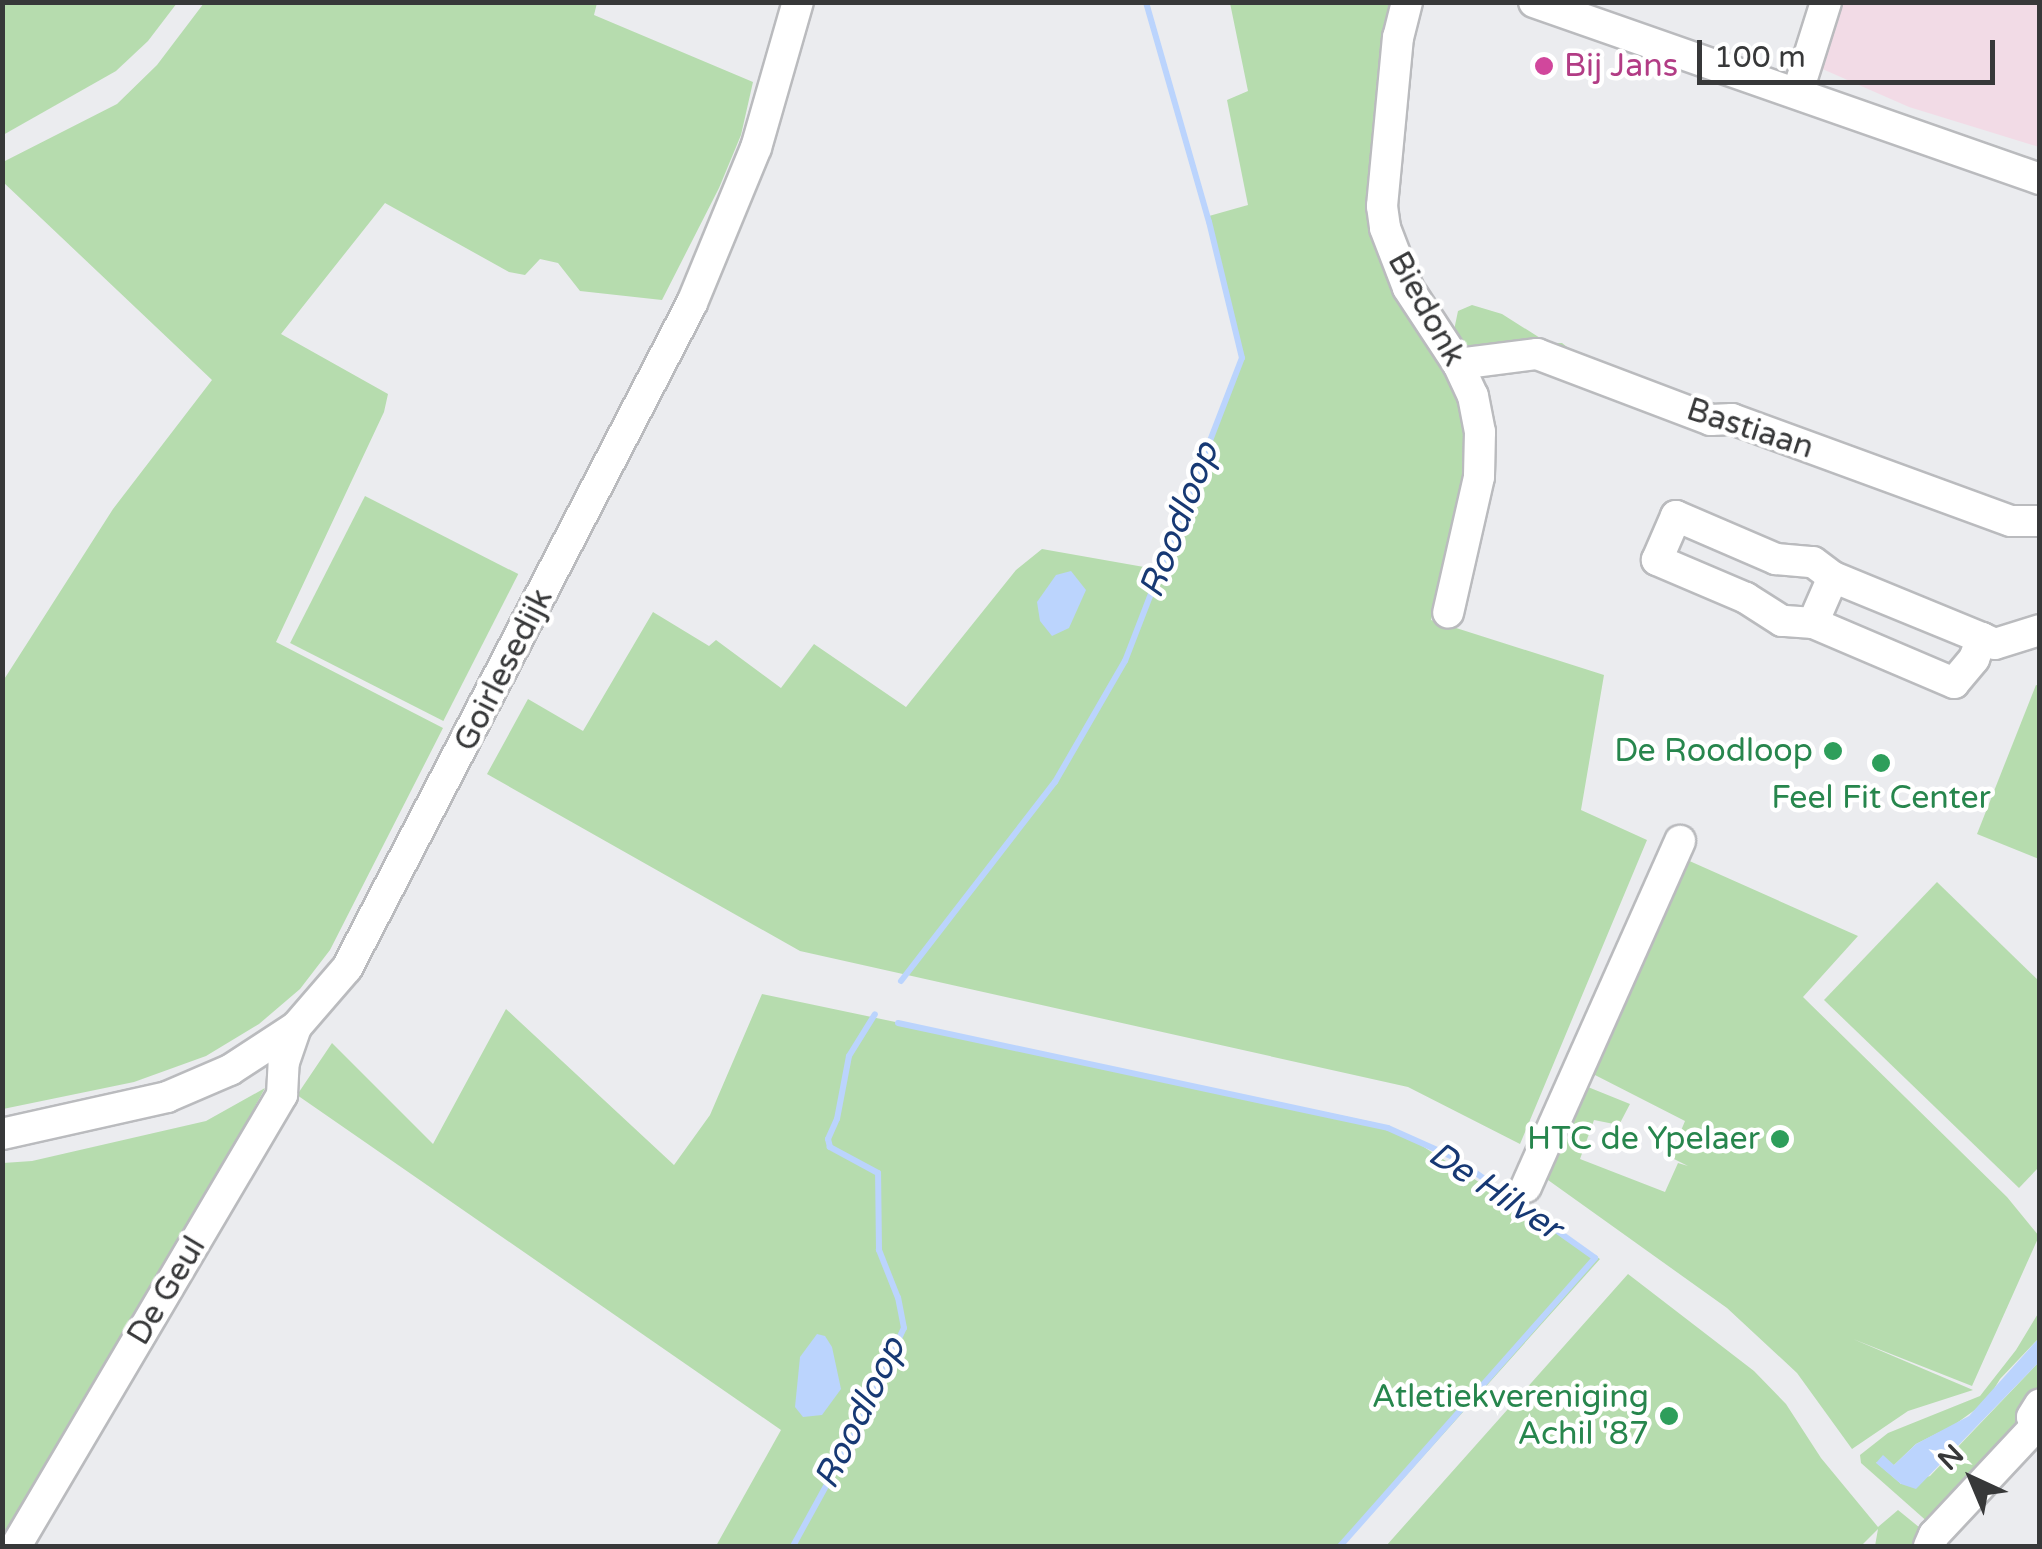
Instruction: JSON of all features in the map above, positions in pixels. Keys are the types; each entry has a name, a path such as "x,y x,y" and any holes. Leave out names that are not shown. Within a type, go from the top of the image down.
{"street":[{"name":"Goirlesedijk","path":"2,1134 167,1096 230,1070 296,1027 346,968 692,302 756,148 798,2"},
{"name":"Biedonk","path":"1407,2 1398,37 1382,206 1384,228 1408,288 1458,364 1473,396 1480,432 1480,477 1448,612"},
{"path":"1534,2 1798,91 2040,179"},
{"path":"1798,91 1826,2"},
{"name":"Bastiaan","path":"1458,364 1537,354 1710,420 1732,419 2012,521 2040,521"},
{"path":"1982,638 1974,658 1954,683 1813,623 1782,621 1746,598 1656,560 1676,516 1776,559 1813,562 1833,576 1982,638 1995,644 2040,630"},
{"path":"1813,623 1833,576"},
{"path":"1526,1188 1680,841"},
{"name":"De Geul","path":"16,1546 282,1094 284,1062 296,1027"},
{"path":"1930,1546 1934,1535 2039,1418"}],"shaded area":[{"path":"1830,3 2039,3 2039,147 1909,107 1811,64"}],"green space":[{"path":"3,2 177,3 148,41 116,71 3,135"},
{"path":"204,3 597,3 594,15 753,82 741,135 719,188 662,300 580,291 558,263 540,259 525,275 509,272 385,203 281,334 388,394 384,412 276,642 443,728 330,950 300,989 259,1024 206,1056 134,1082 3,1109 3,681 113,509 212,380 3,182 3,162 117,104 157,65"},
{"path":"1230,3 1400,3 1372,206 1454,374 1473,463 1456,511 1431,620 1604,675 1581,810 1647,840 1520,1144 1408,1087 800,951 487,774 528,699 583,731 653,612 709,646 716,640 781,688 814,644 906,707 1016,570 1042,549 1161,570 1244,358 1209,216 1248,205 1227,100 1248,91"},
{"path":"1472,305 1502,314 1548,343 1562,343 1596,370 1537,365 1478,372 1453,335 1458,311"},
{"path":"365,496 518,574 443,721 290,643"},
{"path":"2036,685 2040,686 2039,859 1977,834"},
{"name":"HTC de Ypelaer","path":"1685,859 1858,936 1803,997 2007,1197 2039,1236 1972,1386 1853,1339 1973,1390 1908,1411 1852,1449 1797,1373 1727,1308 1541,1175 1578,1083 1630,1104 1619,1125 1594,1120 1580,1159 1665,1192 1678,1163 1688,1166 1670,1157 1685,1121 1593,1074"},
{"path":"1937,882 2039,981 2039,1167 2019,1188 1824,1000"},
{"path":"762,994 1372,1122 1405,1135 1600,1259 1343,1546 716,1546 781,1430 297,1095 332,1043 433,1144 506,1009 674,1165 710,1115"},
{"path":"265,1088 193,1222 3,1544 3,1163 32,1161 206,1121"},
{"name":"Atletiekvereniging Achil '87","path":"1628,1274 1754,1371 1786,1404 1821,1458 1878,1527 1898,1510 1925,1532 1919,1546 1875,1546 1878,1529 1861,1546 1386,1546"},
{"path":"2039,1312 2039,1338 2000,1379 1986,1402 1954,1425 1916,1444 1894,1465 1876,1462 1901,1484 1930,1476 2039,1362 2039,1394 2020,1432 1930,1524 1861,1463 1860,1455 1888,1433 1980,1396 2016,1350"}],"water":[{"path":"1071,571 1086,590 1069,628 1052,636 1040,621 1037,602 1056,575"},
{"path":"817,1334 825,1336 832,1347 841,1389 822,1415 803,1417 795,1407 800,1357"},
{"path":"2039,1338 2039,1362 1916,1489 1901,1484 1876,1463 1883,1455 1894,1465 1916,1444 1969,1416"}],"waterway":[{"name":"Roodloop","path":"901,981 1055,782 1125,661 1242,358 1209,222 1146,2"},
{"name":"Roodloop","path":"793,1546 854,1435 904,1328 898,1298 879,1250 878,1173 830,1147 828,1139 837,1119 849,1056 875,1014"},
{"name":"De Hilver","path":"898,1023 1388,1128 1455,1158 1595,1258 1340,1546"}],"place":[{"name":"Bij Jans","path":"1544,66"},
{"name":"De Roodloop","path":"1833,751"},
{"name":"Feel Fit Center","path":"1881,763"},
{"name":"HTC de Ypelaer","path":"1780,1139"},
{"name":"Atletiekvereniging Achil '87","path":"1669,1416"}]}
